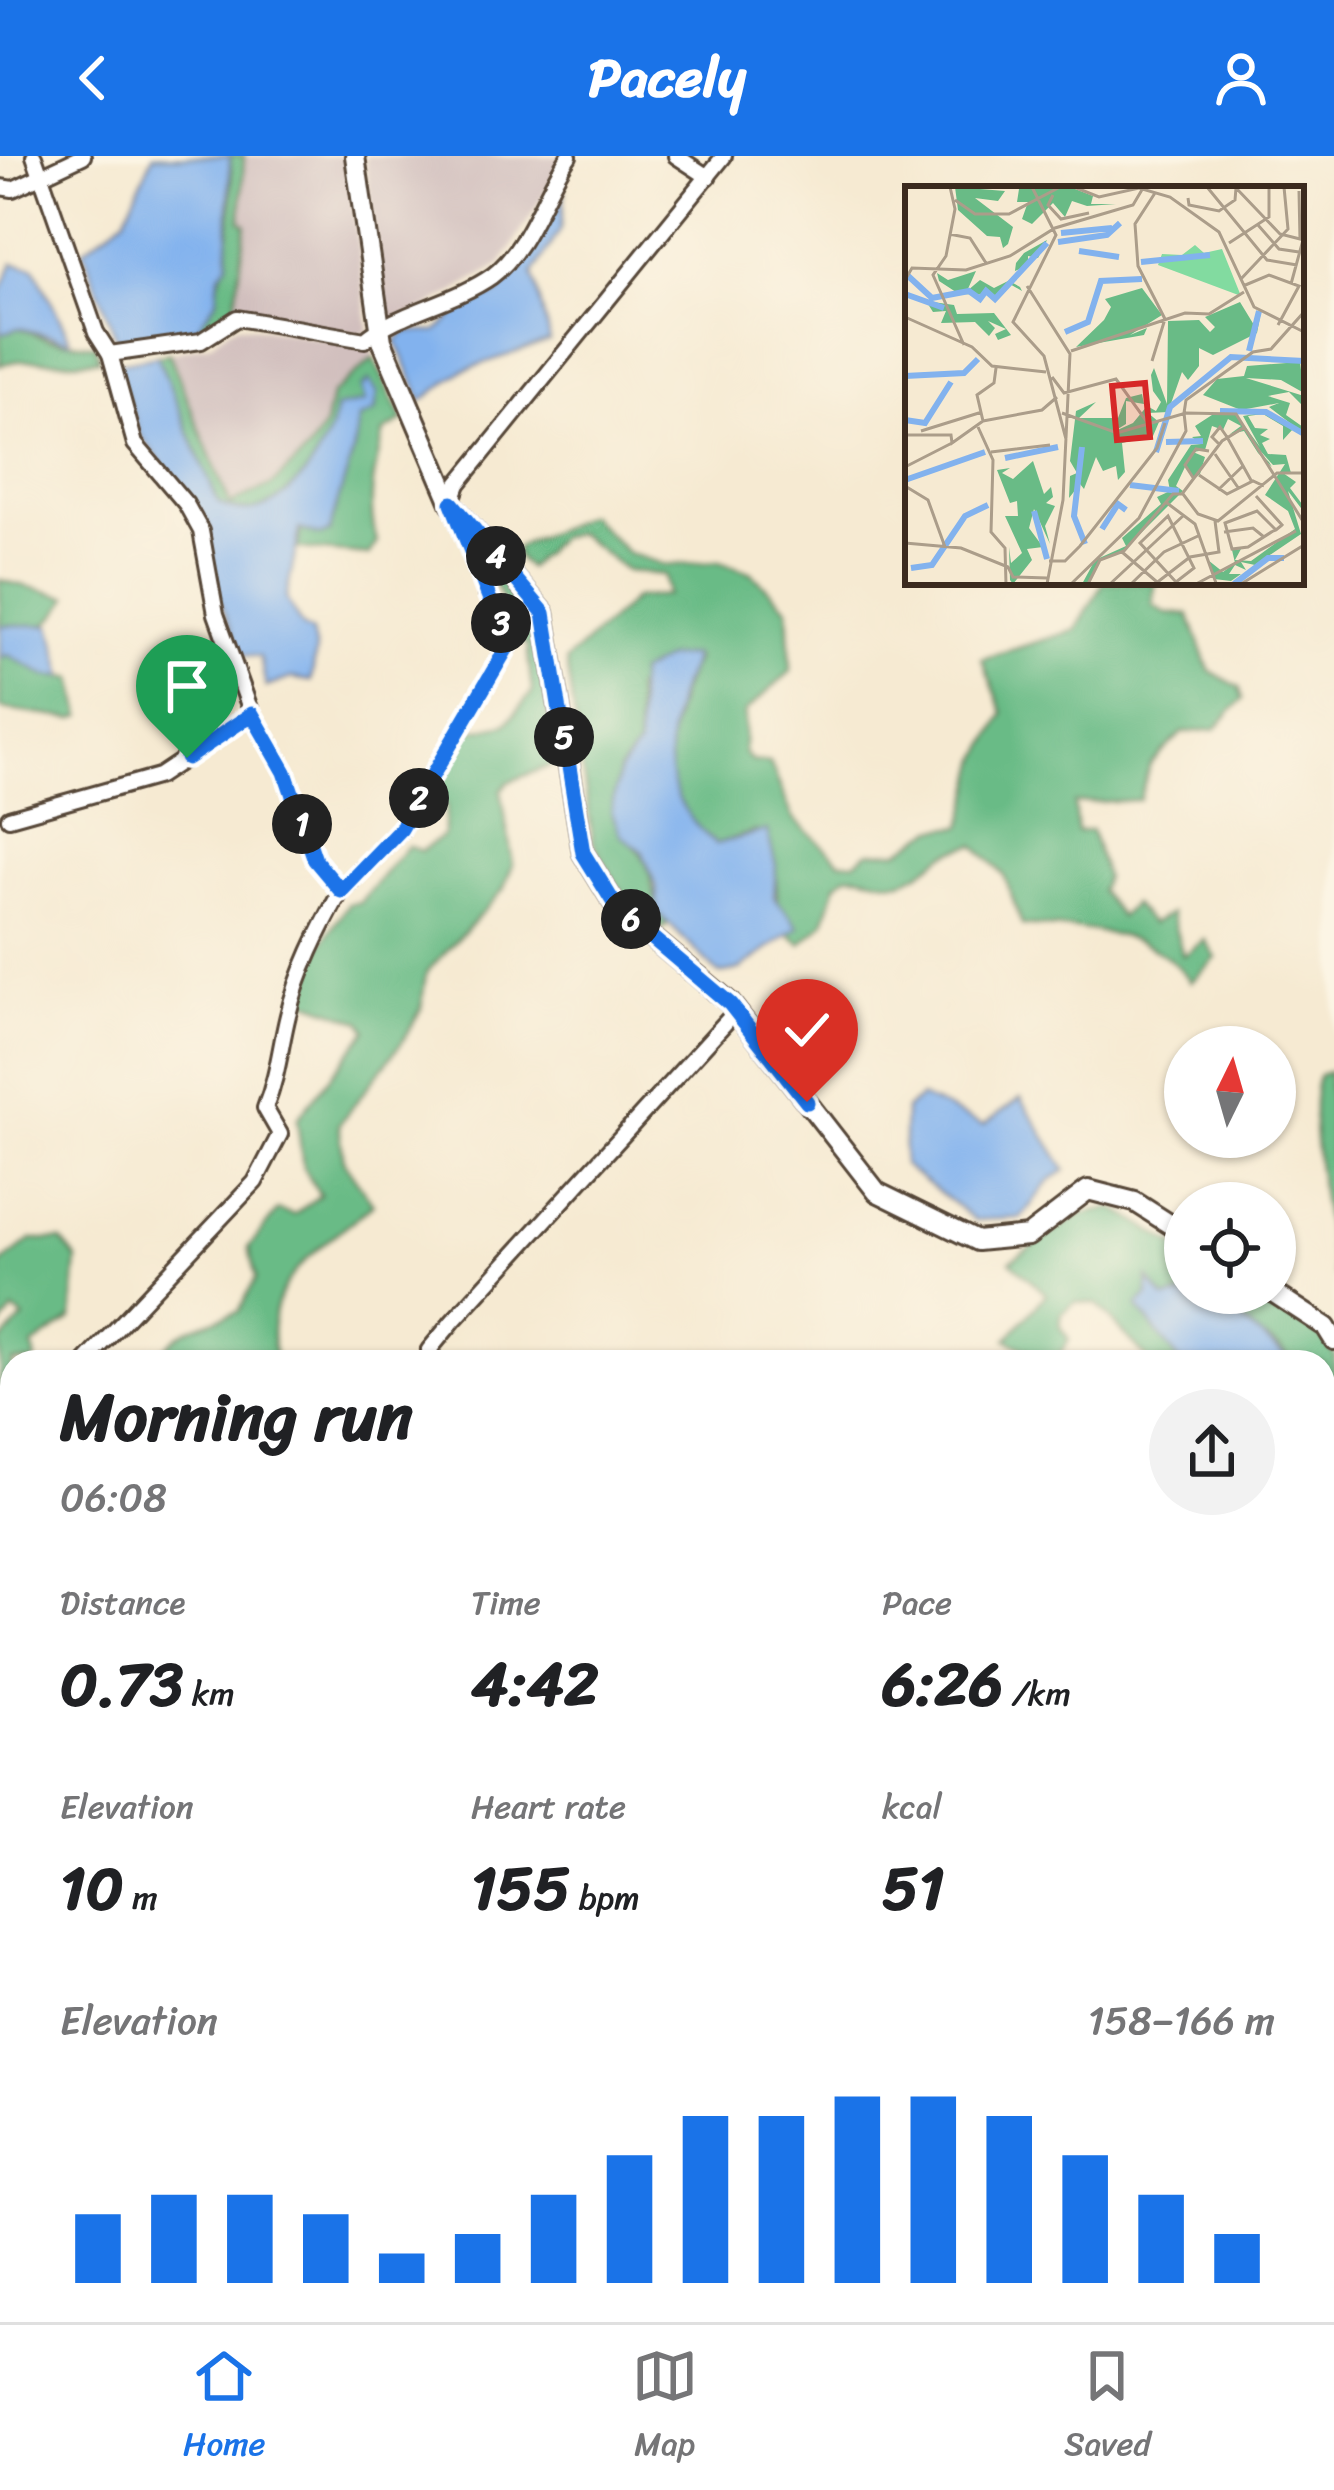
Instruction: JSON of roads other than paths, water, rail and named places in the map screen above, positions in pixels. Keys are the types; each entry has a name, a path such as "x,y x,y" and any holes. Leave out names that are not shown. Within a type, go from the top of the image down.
{"street":[{"path":"34,156 45,176 96,332 110,353 135,444 186,504 201,531 216,614 252,714 285,772 315,860 341,891"},
{"path":"0,188 13,189 83,156"},
{"path":"97,1350 255,1182 280,1134 265,1108 280,1071 291,1003 341,891 401,829 508,646 378,328 356,156"},
{"path":"110,353 200,341 237,318 365,340 378,328 447,304 511,259 569,156"},
{"path":"676,156 707,177"},
{"path":"452,503 458,484 724,156"},
{"path":"452,503 544,613 583,853 617,908 736,1011 878,1192 977,1241 1028,1236 1088,1190 1135,1202 1164,1221"},
{"path":"9,818 159,776 252,714"},
{"path":"429,1350 736,1011"},
{"path":"1296,1307 1326,1327 1334,1340"}],"water":[{"path":"153,156 230,156 228,263 219,275 217,299 192,336 134,348 117,340 83,250 125,218"},
{"path":"565,193 561,229 533,274 550,341 463,370 422,401 396,341 407,331 436,332 466,305 499,293 542,220"},
{"path":"13,263 34,267 71,341 19,328 0,334 0,291"},
{"path":"157,356 218,502 238,510 258,509 294,486 322,448 336,408 365,402 361,388 369,381 378,393 375,412 358,419 330,532 320,536 300,529 286,599 302,627 312,633 316,651 311,681 291,678 266,687 260,657 242,654 219,598 207,522 140,435 118,370 119,363"},
{"path":"0,625 51,625 64,677 46,676 8,655 0,658"},
{"path":"693,655 669,743 677,797 716,844 767,830 776,866 774,897 799,927 739,970 719,974 657,912 656,885 642,851 621,835 611,811 619,771 638,746 638,673 667,658"},
{"path":"921,1097 983,1125 1021,1098 1066,1170 1049,1181 1021,1218 975,1220 903,1165 905,1110"},
{"path":"1148,1278 1164,1298 1164,1314 1233,1314 1278,1350 1171,1350 1137,1306 1149,1296"}]}
